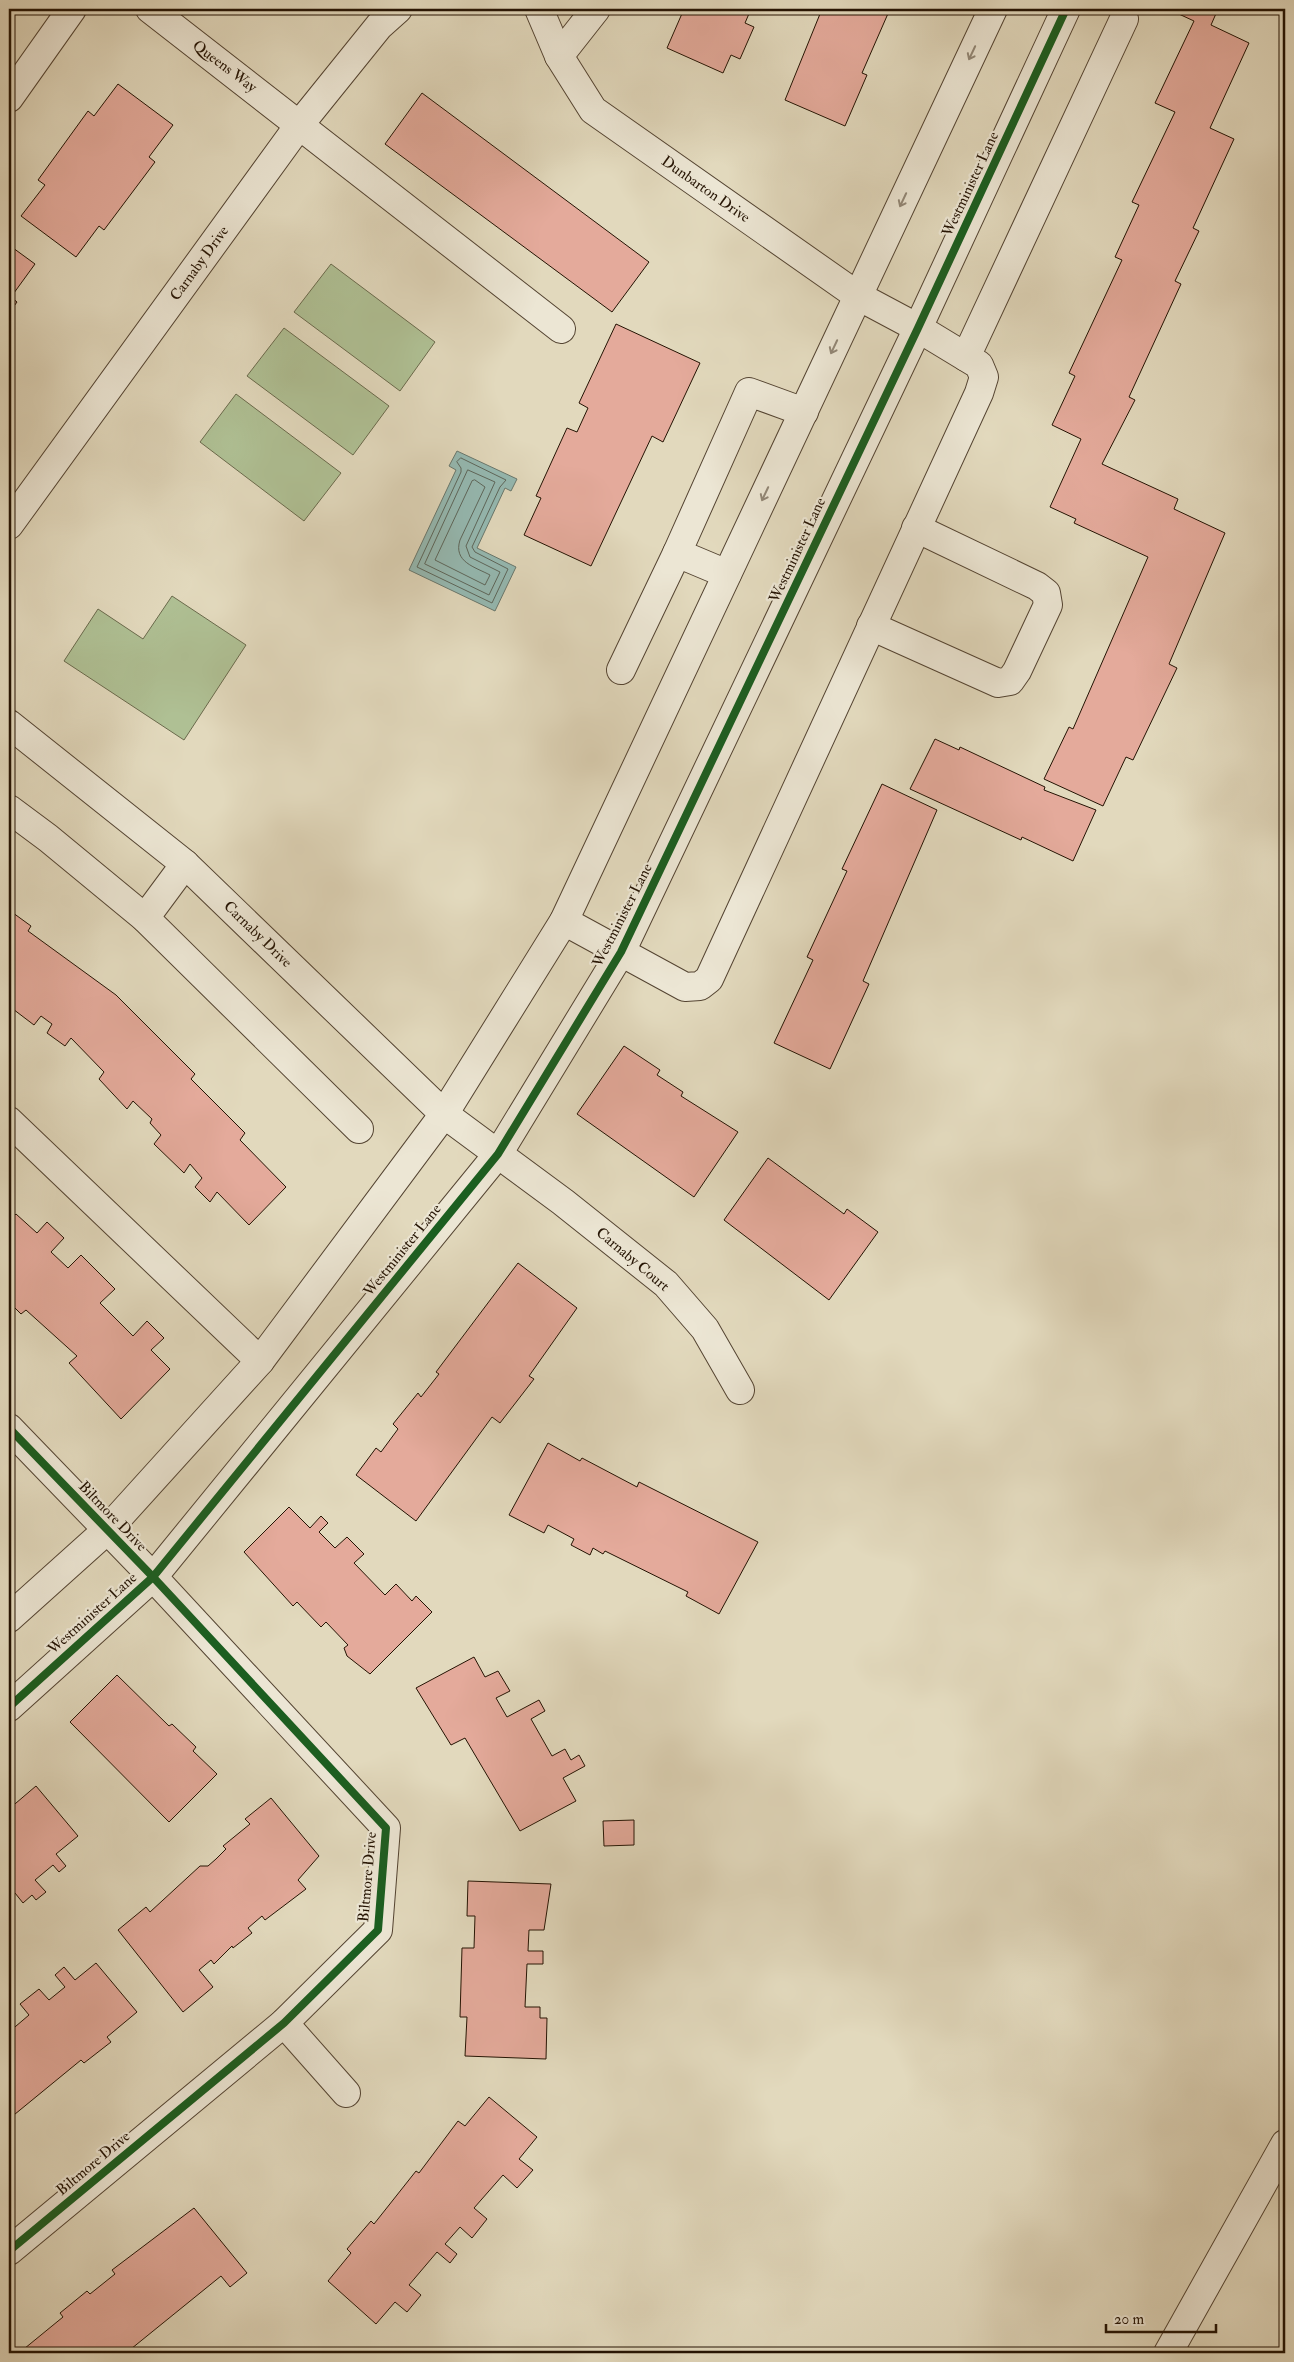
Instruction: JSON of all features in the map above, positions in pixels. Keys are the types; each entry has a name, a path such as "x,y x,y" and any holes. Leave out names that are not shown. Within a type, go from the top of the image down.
{"street":[{"path":"9,98 72,9"},
{"name":"Queens Way","path":"150,9 300,124 561,330"},
{"name":"Carnaby Drive","path":"9,525 300,124 379,26 398,9"},
{"name":"Dunbarton Drive","path":"539,9 559,56 593,110 858,296 918,328 979,365 984,377 979,393 709,979 700,986 685,987 564,920"},
{"path":"559,56 596,9"},
{"path":"9,1618 107,1530 260,1361 444,1114 564,920 993,9"},
{"name":"Westminister Lane","path":"9,1707 153,1577 498,1154 621,952 918,328 1066,9"},
{"path":"966,357 1124,19"},
{"path":"621,670 677,553 749,392 804,412"},
{"path":"871,626 998,683 1010,681 1017,671 1048,605 1046,593 1037,586 916,528"},
{"path":"677,553 727,574"},
{"name":"Carnaby Drive","path":"9,724 185,864 444,1114 498,1154"},
{"path":"9,809 48,838 145,918 359,1129"},
{"path":"145,918 185,864"},
{"path":"9,1121 260,1361"},
{"name":"Carnaby Court","path":"498,1154 563,1202 666,1284 704,1329 740,1390"},
{"name":"Biltmore Drive","path":"9,1428 153,1577 386,1828 378,1930 284,2022 9,2252"},
{"path":"284,2022 346,2093"},
{"path":"1168,2353 1285,2144"}],"green space":[{"path":"331,264 435,342 400,391 294,312"},
{"path":"284,328 389,406 353,455 247,376"},
{"path":"236,394 341,473 304,521 200,442"},
{"path":"172,596 246,645 184,740 64,661 98,609 143,639"}],"water":[{"path":"457,451 517,479 511,491 505,488 477,548 516,567 495,611 409,570 456,470 449,466"}],"building":[{"path":"684,9 751,9 745,23 754,27 740,59 731,55 723,73 667,48"},
{"path":"822,9 890,9 862,73 867,75 845,126 785,100"},
{"path":"1168,9 1218,9 1211,25 1249,43 1210,128 1234,139 1193,228 1199,231 1175,281 1181,284 1129,397 1135,400 1102,464 1178,499 1174,509 1225,533 1169,664 1177,668 1133,760 1126,757 1103,806 1044,779 1069,727 1073,729 1148,557 1074,523 1076,519 1050,507 1081,439 1052,425 1075,376 1069,373 1122,260 1115,257 1139,205 1132,202 1175,112 1155,103 1194,21"},
{"path":"118,84 173,125 149,157 155,162 104,230 99,226 76,257 21,216 45,185 38,180 88,111 94,116"},
{"path":"422,93 649,262 612,312 385,144"},
{"path":"9,245 35,264 11,297 17,302 9,313"},
{"path":"616,324 700,363 663,442 652,436 591,566 524,535 541,498 536,496 567,428 577,432 588,408 579,403"},
{"path":"935,739 959,750 960,747 1045,787 1044,790 1096,810 1073,861 1022,837 1021,840 910,789"},
{"path":"882,784 937,810 863,981 869,984 830,1069 774,1043 813,960 807,957 847,871 842,869"},
{"path":"9,910 31,926 28,931 116,995 195,1074 191,1079 245,1133 240,1140 286,1187 249,1225 217,1192 210,1202 195,1187 202,1178 190,1164 184,1173 154,1144 161,1135 150,1123 152,1119 133,1101 127,1109 99,1079 104,1072 71,1038 65,1046 47,1033 52,1024 41,1016 34,1025 9,1006"},
{"path":"624,1046 660,1070 657,1075 683,1092 681,1096 738,1132 694,1197 577,1114"},
{"path":"768,1158 844,1214 847,1209 878,1232 829,1300 724,1220"},
{"path":"16,1214 37,1233 47,1222 64,1238 51,1252 68,1268 81,1255 115,1289 100,1303 133,1336 147,1321 164,1338 151,1350 170,1369 121,1419 69,1363 77,1356 26,1310 21,1314 9,1302 9,1221"},
{"path":"518,1263 577,1308 529,1376 534,1379 500,1423 492,1417 416,1521 356,1475 376,1448 381,1452 398,1429 393,1424 418,1393 421,1397 439,1374 436,1372"},
{"path":"548,1443 580,1461 582,1458 637,1487 639,1482 758,1542 719,1614 686,1596 688,1592 605,1551 603,1554 593,1548 590,1555 571,1545 574,1539 548,1525 544,1533 509,1515"},
{"path":"289,1507 310,1528 321,1516 328,1523 319,1532 335,1548 347,1537 364,1554 354,1563 385,1595 396,1584 412,1601 416,1596 432,1612 370,1674 347,1656 344,1648 348,1645 326,1622 321,1627 297,1602 293,1606 244,1552"},
{"path":"474,1657 485,1677 498,1671 510,1691 496,1698 507,1717 539,1700 545,1711 531,1719 552,1756 565,1749 571,1760 579,1755 585,1766 563,1778 576,1801 520,1831 465,1738 451,1745 416,1688"},
{"path":"117,1675 169,1726 172,1724 196,1747 193,1751 217,1774 169,1822 70,1722"},
{"path":"36,1786 78,1836 56,1854 66,1866 59,1872 53,1865 35,1880 46,1892 36,1900 32,1895 23,1903 15,1893 9,1898 9,1809"},
{"path":"271,1798 319,1856 298,1880 306,1889 265,1920 262,1916 248,1928 252,1933 233,1948 232,1946 214,1964 211,1960 199,1970 213,1987 183,2012 118,1930 146,1907 150,1912 200,1866 208,1866 226,1849 223,1846 250,1824 245,1819"},
{"path":"634,1820 634,1845 604,1846 603,1821"},
{"path":"468,1881 551,1884 544,1930 529,1930 528,1951 543,1951 543,1964 527,1964 525,2007 540,2007 540,2018 547,2018 546,2059 465,2056 467,2017 460,2017 462,1948 474,1948 475,1916 467,1916"},
{"path":"96,1963 137,2012 107,2037 111,2042 84,2063 81,2060 9,2119 9,2032 29,2015 20,2004 39,1989 49,2000 65,1987 55,1975 64,1967 75,1980"},
{"path":"489,2097 537,2137 519,2159 533,2170 517,2188 503,2175 474,2208 487,2219 472,2238 460,2227 445,2244 457,2254 450,2263 437,2252 409,2285 421,2295 407,2312 395,2302 376,2324 328,2281 351,2253 347,2249 371,2221 374,2224 416,2171 419,2173 458,2121 465,2126"},
{"path":"194,2208 247,2273 230,2287 221,2276 126,2353 19,2353 63,2317 60,2313 87,2291 90,2294 115,2274 112,2270"}],"cycle path":[{"path":"9,1707 153,1577 498,1154 621,952 918,328 1066,9"},
{"path":"9,1428 153,1577 386,1828 378,1930 284,2023 9,2251"}]}
